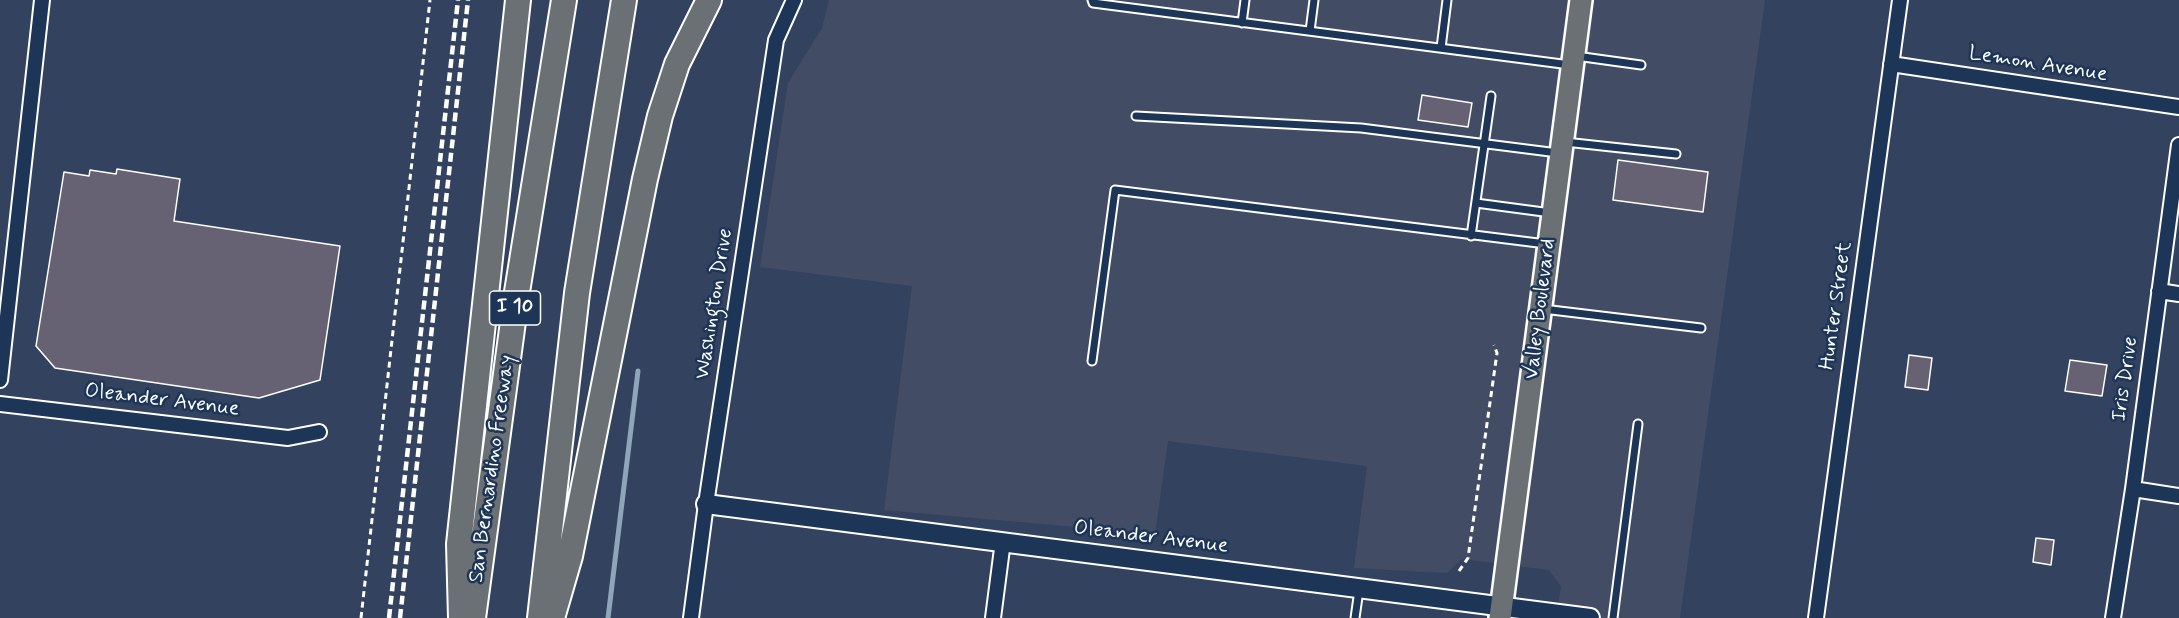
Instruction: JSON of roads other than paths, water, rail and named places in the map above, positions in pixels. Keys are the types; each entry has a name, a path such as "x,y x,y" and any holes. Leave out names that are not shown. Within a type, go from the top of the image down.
{"highway":[{"path":"461,618 459,544 518,0"},
{"name":"San Bernardino Freeway","path":"473,618 517,292 564,0"},
{"path":"540,618 577,293 624,0"},
{"path":"552,618 570,556 645,179 660,116 677,64 709,0"}],"main road":[{"name":"Valley Boulevard","path":"1501,612 1581,0"}],"street":[{"path":"0,380 42,0"},
{"name":"Washington Drive","path":"691,618 776,40 794,0"},
{"name":"Hunter Street","path":"1816,618 1900,0"},
{"name":"Lemon Avenue","path":"1891,64 2179,107"},
{"name":"Iris Drive","path":"2113,618 2133,489 2179,145"},
{"path":"2159,291 2179,294"},
{"name":"Oleander Avenue","path":"0,405 288,438 319,432"},
{"path":"2133,489 2179,496"},
{"name":"Oleander Avenue","path":"706,504 1359,587 1501,612 1590,618"},
{"path":"993,618 1003,541"}],"lane":[{"path":"1092,0 1093,3 1441,48 1641,64"},
{"path":"1242,22 1245,0"},
{"path":"1310,32 1314,0"},
{"path":"1441,48 1447,0"},
{"path":"1471,236 1491,96"},
{"path":"1136,116 1361,129 1485,144 1676,154"},
{"path":"1092,361 1115,190 1549,244"},
{"path":"1476,203 1553,213"},
{"path":"1541,309 1701,328"},
{"path":"1613,618 1638,424"},
{"path":"1355,618 1359,587"}],"waterway":[{"path":"608,618 638,371"}],"railway":[{"path":"389,618 458,0"},
{"path":"400,618 468,0"}]}
